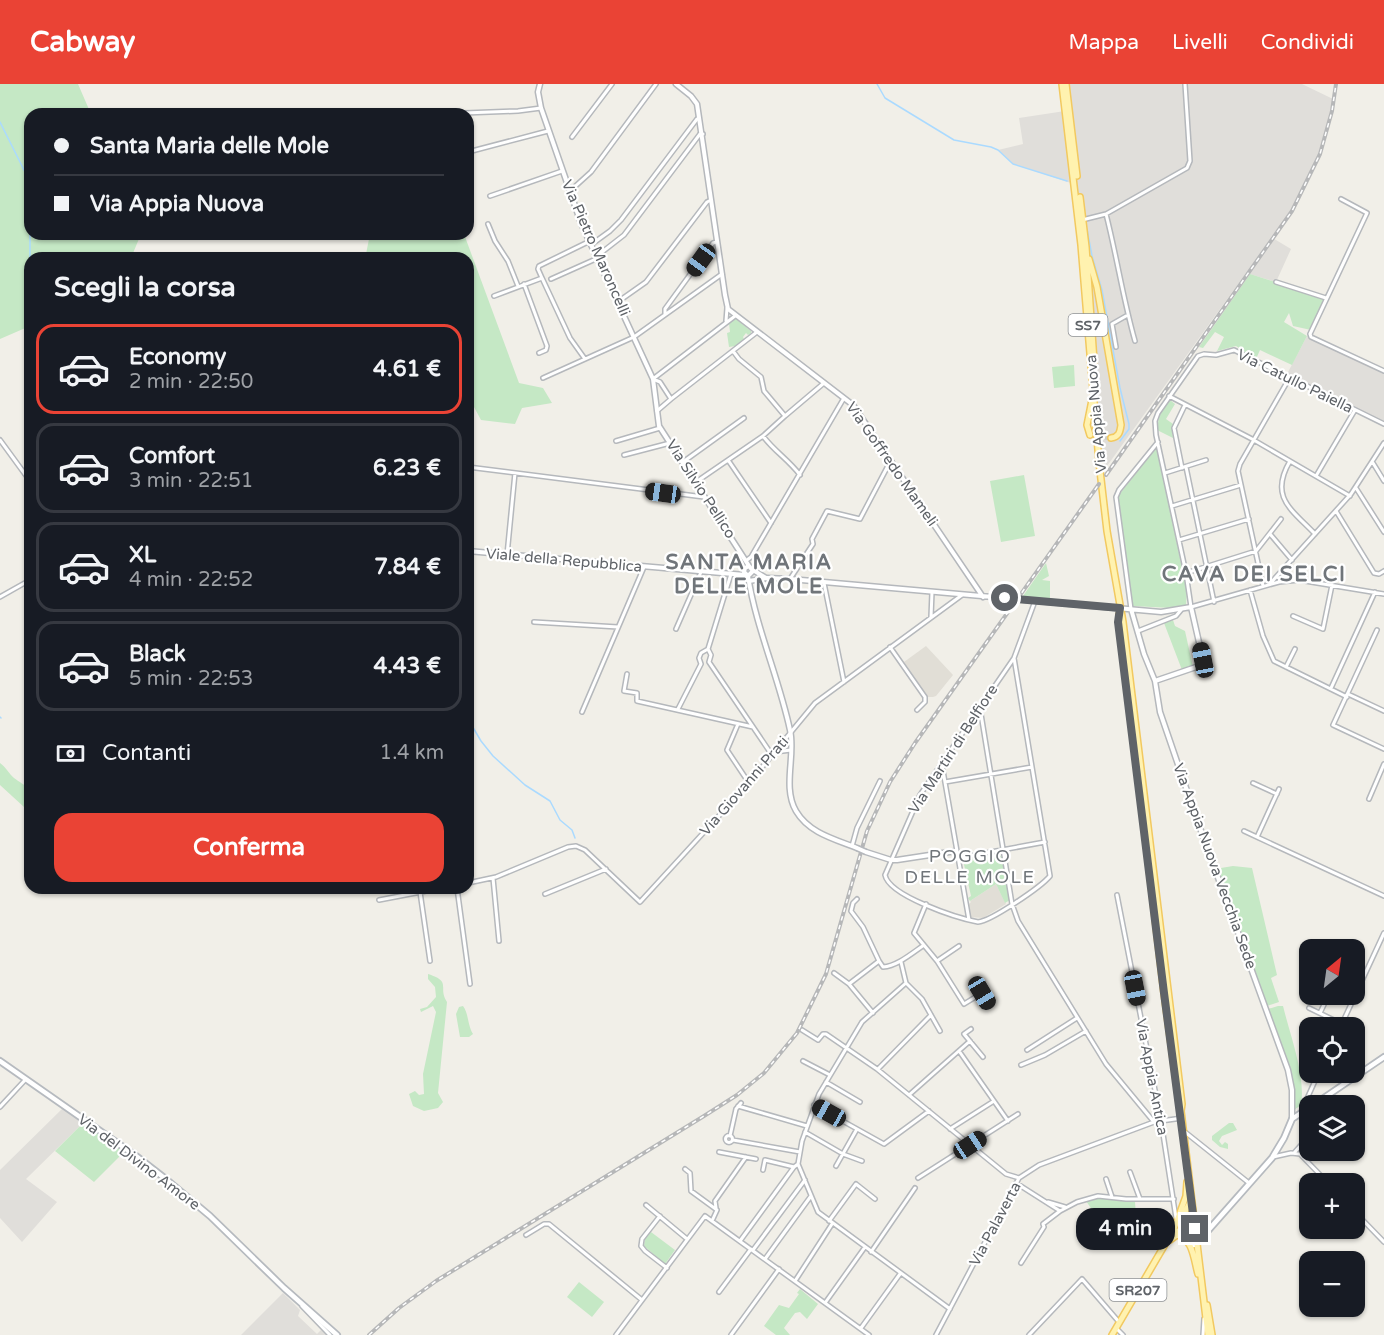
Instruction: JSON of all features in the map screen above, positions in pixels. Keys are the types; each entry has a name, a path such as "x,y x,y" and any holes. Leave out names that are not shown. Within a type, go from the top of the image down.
{"main road":[{"name":"Via Appia Nuova","path":"1064,84 1086,247 1101,452 1113,566"},
{"name":"Via Appia Nuova","path":"1064,84 1082,245 1093,395 1106,520 1120,608 1182,1104 1181,1114 1187,1166 1199,1235 1197,1243 1208,1335"},
{"path":"1086,247 1097,287 1121,425 1120,432 1116,437 1111,438"},
{"path":"1090,435 1087,425 1093,395"},
{"path":"1327,1095 1384,1057"},
{"name":"Via del Divino Amore","path":"0,1060 167,1180 210,1216 337,1335"},
{"path":"1172,1233 1184,1229 1199,1235 1272,1158 1292,1119 1299,1114"},
{"path":"1177,1224 1186,1196 1187,1166"},
{"path":"1165,1245 1192,1200"},
{"path":"1165,1245 1177,1235 1185,1237 1194,1245 1197,1243"},
{"path":"1189,1242 1203,1289"},
{"name":"SR207","path":"1112,1335 1165,1245"},
{"name":"Via Appia Nuova","path":"1204,1298 1212,1335"}],"street":[{"name":"Via Pietro Maroncelli","path":"540,84 538,98 562,171 591,243 653,379 657,411"},
{"path":"572,137 612,84"},
{"path":"570,191 591,172 656,84"},
{"name":"Via Goffredo Mameli","path":"676,84 696,101 703,134 727,305 726,321"},
{"path":"1082,220 1106,214 1185,171 1188,167 1189,152 1185,84"},
{"path":"474,113 541,108"},
{"path":"585,358 570,338 538,269 539,266 591,243 615,226 699,119"},
{"path":"474,150 548,131"},
{"path":"551,279 598,257 624,235 703,134"},
{"path":"490,196 562,171"},
{"path":"1341,199 1367,213 1311,330 1311,337 1384,371"},
{"path":"619,301 646,282 705,204 712,200"},
{"path":"1106,214 1116,252 1127,315 1135,341"},
{"path":"488,224 495,241 508,261 518,286"},
{"path":"665,314 665,309 713,243 717,242"},
{"path":"543,378 634,336 722,274"},
{"path":"494,296 542,278"},
{"path":"1276,282 1326,298"},
{"path":"524,284 547,347 539,353"},
{"name":"Via Goffredo Mameli","path":"727,305 735,316 856,408 983,597"},
{"path":"1116,347 1112,324 1126,318 1127,315"},
{"path":"671,399 660,382 653,379 735,316"},
{"path":"657,411 757,332"},
{"path":"733,351 761,377 764,391 785,416"},
{"name":"Via Catullo Paiella","path":"1191,607 1158,442 1156,417 1197,358 1202,355 1235,351 1384,424"},
{"path":"1263,586 1239,467 1290,378"},
{"path":"696,482 764,436 824,383"},
{"path":"1169,396 1255,440 1350,496"},
{"path":"747,560 772,524 844,398"},
{"path":"1185,405 1175,425 1175,437 1193,500 1214,602"},
{"path":"1316,476 1355,410"},
{"name":"Via Silvio Pellico","path":"657,411 660,428 751,568"},
{"path":"683,462 744,418"},
{"path":"616,441 660,428"},
{"path":"764,436 773,448 788,459 800,475"},
{"path":"0,440 24,473"},
{"path":"1131,612 1116,497 1119,490 1158,442"},
{"path":"624,455 670,443"},
{"path":"677,710 701,664 699,658 701,653 708,649 732,574 744,569 751,568 767,578 1120,608 1131,612 1181,610 1214,602 1270,584 1278,579 1292,560 1350,496 1384,443"},
{"path":"729,460 772,524"},
{"path":"790,579 813,544 812,539 827,511 860,519 891,460"},
{"path":"1165,473 1206,460"},
{"path":"1290,460 1282,476 1282,498 1315,534"},
{"path":"1373,463 1384,481"},
{"path":"474,468 702,498 705,496"},
{"path":"507,555 515,473"},
{"path":"1172,507 1241,485"},
{"path":"1356,488 1384,532"},
{"path":"1336,511 1374,572 1378,574 1384,571"},
{"path":"1179,540 1249,519"},
{"path":"1186,573 1256,551 1281,519"},
{"path":"1269,533 1292,560"},
{"name":"Viale della Repubblica","path":"474,552 767,578"},
{"path":"582,712 644,567"},
{"path":"748,577 752,574 751,568"},
{"path":"744,569 791,732 791,798 802,820 819,833 891,860 956,851"},
{"path":"676,629 701,572"},
{"path":"1278,579 1285,581 1296,579 1384,594"},
{"path":"0,597 24,583"},
{"path":"824,583 844,682"},
{"path":"1293,616 1323,629 1332,585"},
{"path":"1250,590 1272,658 1286,667 1384,711"},
{"path":"931,617 932,592"},
{"path":"1331,688 1375,592"},
{"name":"Via Giovanni Prati","path":"474,882 493,878 573,846 584,848 640,902 774,754 815,703 962,595"},
{"name":"Via Martiri di Belfiore","path":"969,920 904,895 887,881 885,872 914,806 979,706 1014,658 1035,601"},
{"path":"1155,681 1202,665 1203,660 1191,607"},
{"path":"1181,610 1193,617"},
{"path":"1137,632 1176,616 1181,610"},
{"name":"Via Appia Nuova Vecchia Sede","path":"1131,612 1155,681 1160,712 1180,771 1288,1070 1293,1098 1292,1119"},
{"path":"534,622 618,627"},
{"path":"1377,630 1333,725 1384,749"},
{"path":"890,647 925,697 925,702 917,710"},
{"path":"708,649 711,655 709,662 774,754 791,750"},
{"path":"1286,667 1295,649"},
{"path":"941,764 969,920 983,921 1012,904 1049,878 1050,874 1014,658"},
{"path":"627,675 624,691 637,693 637,701 753,727"},
{"path":"979,706 1012,904 1018,921 1113,1075 1154,1122"},
{"path":"738,724 727,750 748,783"},
{"path":"1369,799 1384,764"},
{"path":"945,782 1032,767"},
{"path":"854,847 857,828 879,781"},
{"path":"1253,783 1277,794"},
{"path":"1257,837 1279,789"},
{"path":"1244,831 1384,896"},
{"path":"957,858 1045,842"},
{"path":"544,894 606,869"},
{"path":"493,878 499,941"},
{"path":"379,900 410,894"},
{"path":"420,894 430,961"},
{"path":"458,894 470,984"},
{"name":"Via Appia Antica","path":"1117,895 1161,1121 1177,1224"},
{"path":"857,899 851,911 863,927 884,968 901,961 924,945"},
{"path":"926,904 914,931 937,961 964,1004 982,993 989,1005"},
{"path":"1345,1017 1384,933"},
{"path":"937,961 959,946"},
{"path":"849,984 879,961"},
{"path":"901,961 906,983 922,999 940,1031"},
{"path":"834,973 849,984 873,1013"},
{"path":"906,983 862,1022 830,1075 814,1105 798,1164 816,1210 830,1223 950,1309"},
{"path":"1320,1013 1324,1005"},
{"path":"1309,1008 1326,1017"},
{"path":"877,1070 931,1015"},
{"path":"1027,1050 1077,1018"},
{"path":"970,1029 964,1034 983,1057"},
{"path":"802,1030 818,1040 825,1033 847,1048 1006,1174 1019,1178"},
{"path":"1021,1065 1045,1055 1086,1031"},
{"path":"909,1095 970,1041"},
{"path":"959,1051 1008,1120"},
{"path":"803,1061 830,1075"},
{"path":"0,1107 27,1079"},
{"path":"826,1082 860,1102"},
{"path":"950,1129 994,1100"},
{"path":"800,1152 733,1140 730,1136 740,1104 807,1126"},
{"path":"814,1105 884,1144 929,1112"},
{"path":"918,1178 1018,1114"},
{"name":"Via Palaverta","path":"937,1335 1019,1178 1039,1166 1181,1114"},
{"path":"836,1166 857,1129"},
{"path":"1184,1131 1249,1183"},
{"path":"805,1132 843,1154 862,1161"},
{"path":"1294,1153 1299,1147"},
{"path":"719,1152 756,1159"},
{"path":"1272,1158 1294,1153 1303,1156 1319,1173"},
{"path":"712,1221 717,1210 715,1202 746,1157"},
{"path":"763,1170 765,1161 794,1167"},
{"path":"740,1241 798,1164"},
{"path":"685,1169 690,1173 691,1191 717,1210"},
{"path":"1130,1172 1140,1199"},
{"path":"1106,1179 1112,1197"},
{"path":"719,1292 804,1180"},
{"path":"1016,1183 1060,1211"},
{"path":"795,1281 856,1184 875,1199"},
{"path":"871,1252 915,1188"},
{"path":"765,1259 811,1196"},
{"path":"1020,1263 1044,1227 1043,1224 1077,1202 1098,1196 1174,1199"},
{"path":"1047,1202 1067,1207"},
{"path":"646,1205 687,1239"},
{"path":"660,1216 642,1239 641,1246 666,1268"},
{"path":"616,1335 705,1216 869,1335"},
{"path":"1365,1222 1384,1242"},
{"path":"526,1235 544,1224 549,1224 642,1300"},
{"path":"825,1303 865,1247"},
{"path":"731,1335 779,1269"},
{"path":"861,1328 901,1274"},
{"path":"1029,1335 1082,1279 1118,1325 1123,1335"},
{"name":"Via del Divino Amore","path":"296,1299 330,1335"},
{"path":"1203,1335 1202,1326 1205,1315"}],"shaded area":[{"path":"1062,84 1302,84 1333,99 1320,154 1292,211 1271,237 1291,249 1276,282 1246,273 1107,466 1099,462 1074,184 1013,164 998,150 1023,144 1019,118 1065,111"},
{"path":"1307,336 1384,372 1384,422 1287,374"},
{"path":"926,646 953,675 933,697 927,697 904,662"},
{"path":"996,884 1006,904 983,918 970,917 968,905 970,901"},
{"path":"63,1108 84,1122 26,1179 57,1202 22,1242 0,1218 0,1170"},
{"path":"283,1293 300,1310 298,1316 317,1334 321,1330 326,1335 241,1335"}],"green space":[{"path":"0,84 78,84 88,108 24,108 24,240 138,240 134,252 24,252 24,329 0,339"},
{"path":"369,240 466,240 471,252 366,252"},
{"path":"474,261 519,383 543,388 552,403 522,408 515,424 481,420 474,407"},
{"path":"1250,274 1326,298 1311,330 1293,326 1289,313 1284,322 1307,336 1292,365 1260,350 1256,359 1236,346 1217,351 1224,337 1215,332 1203,348 1199,347"},
{"path":"736,319 751,333 748,335 746,333 744,339 735,346 729,347 727,333 730,332 729,323"},
{"path":"1074,365 1075,386 1054,388 1052,367"},
{"path":"1170,400 1175,404 1166,419 1173,424 1173,438 1157,430 1159,416"},
{"path":"1157,449 1187,591 1186,606 1171,608 1133,606 1118,496"},
{"path":"1024,475 1035,536 1001,542 990,481"},
{"path":"1046,563 1049,576 1042,580 1050,581 1050,599 1023,596"},
{"path":"1173,620 1175,626 1185,631 1193,667 1182,670 1164,623"},
{"path":"0,763 24,785 24,807 0,785"},
{"path":"997,853 1003,858 1010,900 1005,903 996,884 970,901 968,898 971,896 963,860"},
{"path":"1233,866 1252,868 1277,975 1271,978 1279,1002 1267,1006 1219,872 1221,868"},
{"path":"428,974 442,982 447,1002 438,1093 443,1102 438,1108 424,1111 413,1106 409,1094 415,1091 419,1095 424,1094 423,1074 436,1012 433,1006 421,1012 420,1009 427,1007 436,997 435,987 428,979"},
{"path":"463,1006 473,1034 469,1037 460,1037 456,1014 459,1007"},
{"path":"1283,1006 1293,1042 1302,1094 1299,1095 1299,1106 1294,1110 1293,1081 1268,1009"},
{"path":"84,1122 124,1152 94,1182 55,1151"},
{"path":"1229,1123 1233,1123 1237,1130 1222,1136 1219,1141 1222,1145 1225,1142 1228,1144 1228,1149 1220,1147 1212,1140 1212,1136"},
{"path":"1100,1198 1135,1202 1136,1215 1100,1221 1086,1201"},
{"path":"651,1232 675,1250 665,1264 644,1246 645,1239"},
{"path":"579,1282 604,1302 592,1317 567,1297"},
{"path":"800,1289 818,1304 807,1319 800,1312 795,1313 784,1328 790,1335 776,1335 764,1326 779,1305 789,1308"}],"waterway":[{"path":"877,84 885,98 954,140 991,147 998,150 1013,164 1067,181"},
{"path":"0,122 24,170"},
{"path":"1087,229 1102,290 1129,424 1129,429 1120,441"},
{"path":"30,240 30,252"},
{"path":"474,729 493,756 525,785 550,801 560,820 572,830 575,838"}],"tunnel":[{"path":"1090,435 1111,438"}],"railway":[{"path":"1106,475 1292,211 1320,154 1332,111 1336,84"},
{"path":"369,1335 399,1308 436,1281 704,1116 737,1095 764,1073 797,1033 826,974 867,831 890,782 915,743 1099,484"}],"district":[{"name":"SANTA MARIA DELLE MOLE","path":"749,574"},
{"name":"CAVA DEI SELCI","path":"1254,574"},
{"name":"POGGIO DELLE MOLE","path":"970,866"}],"route":[{"path":"1005,598 1120,608 1118,622 1195,1229"}]}
